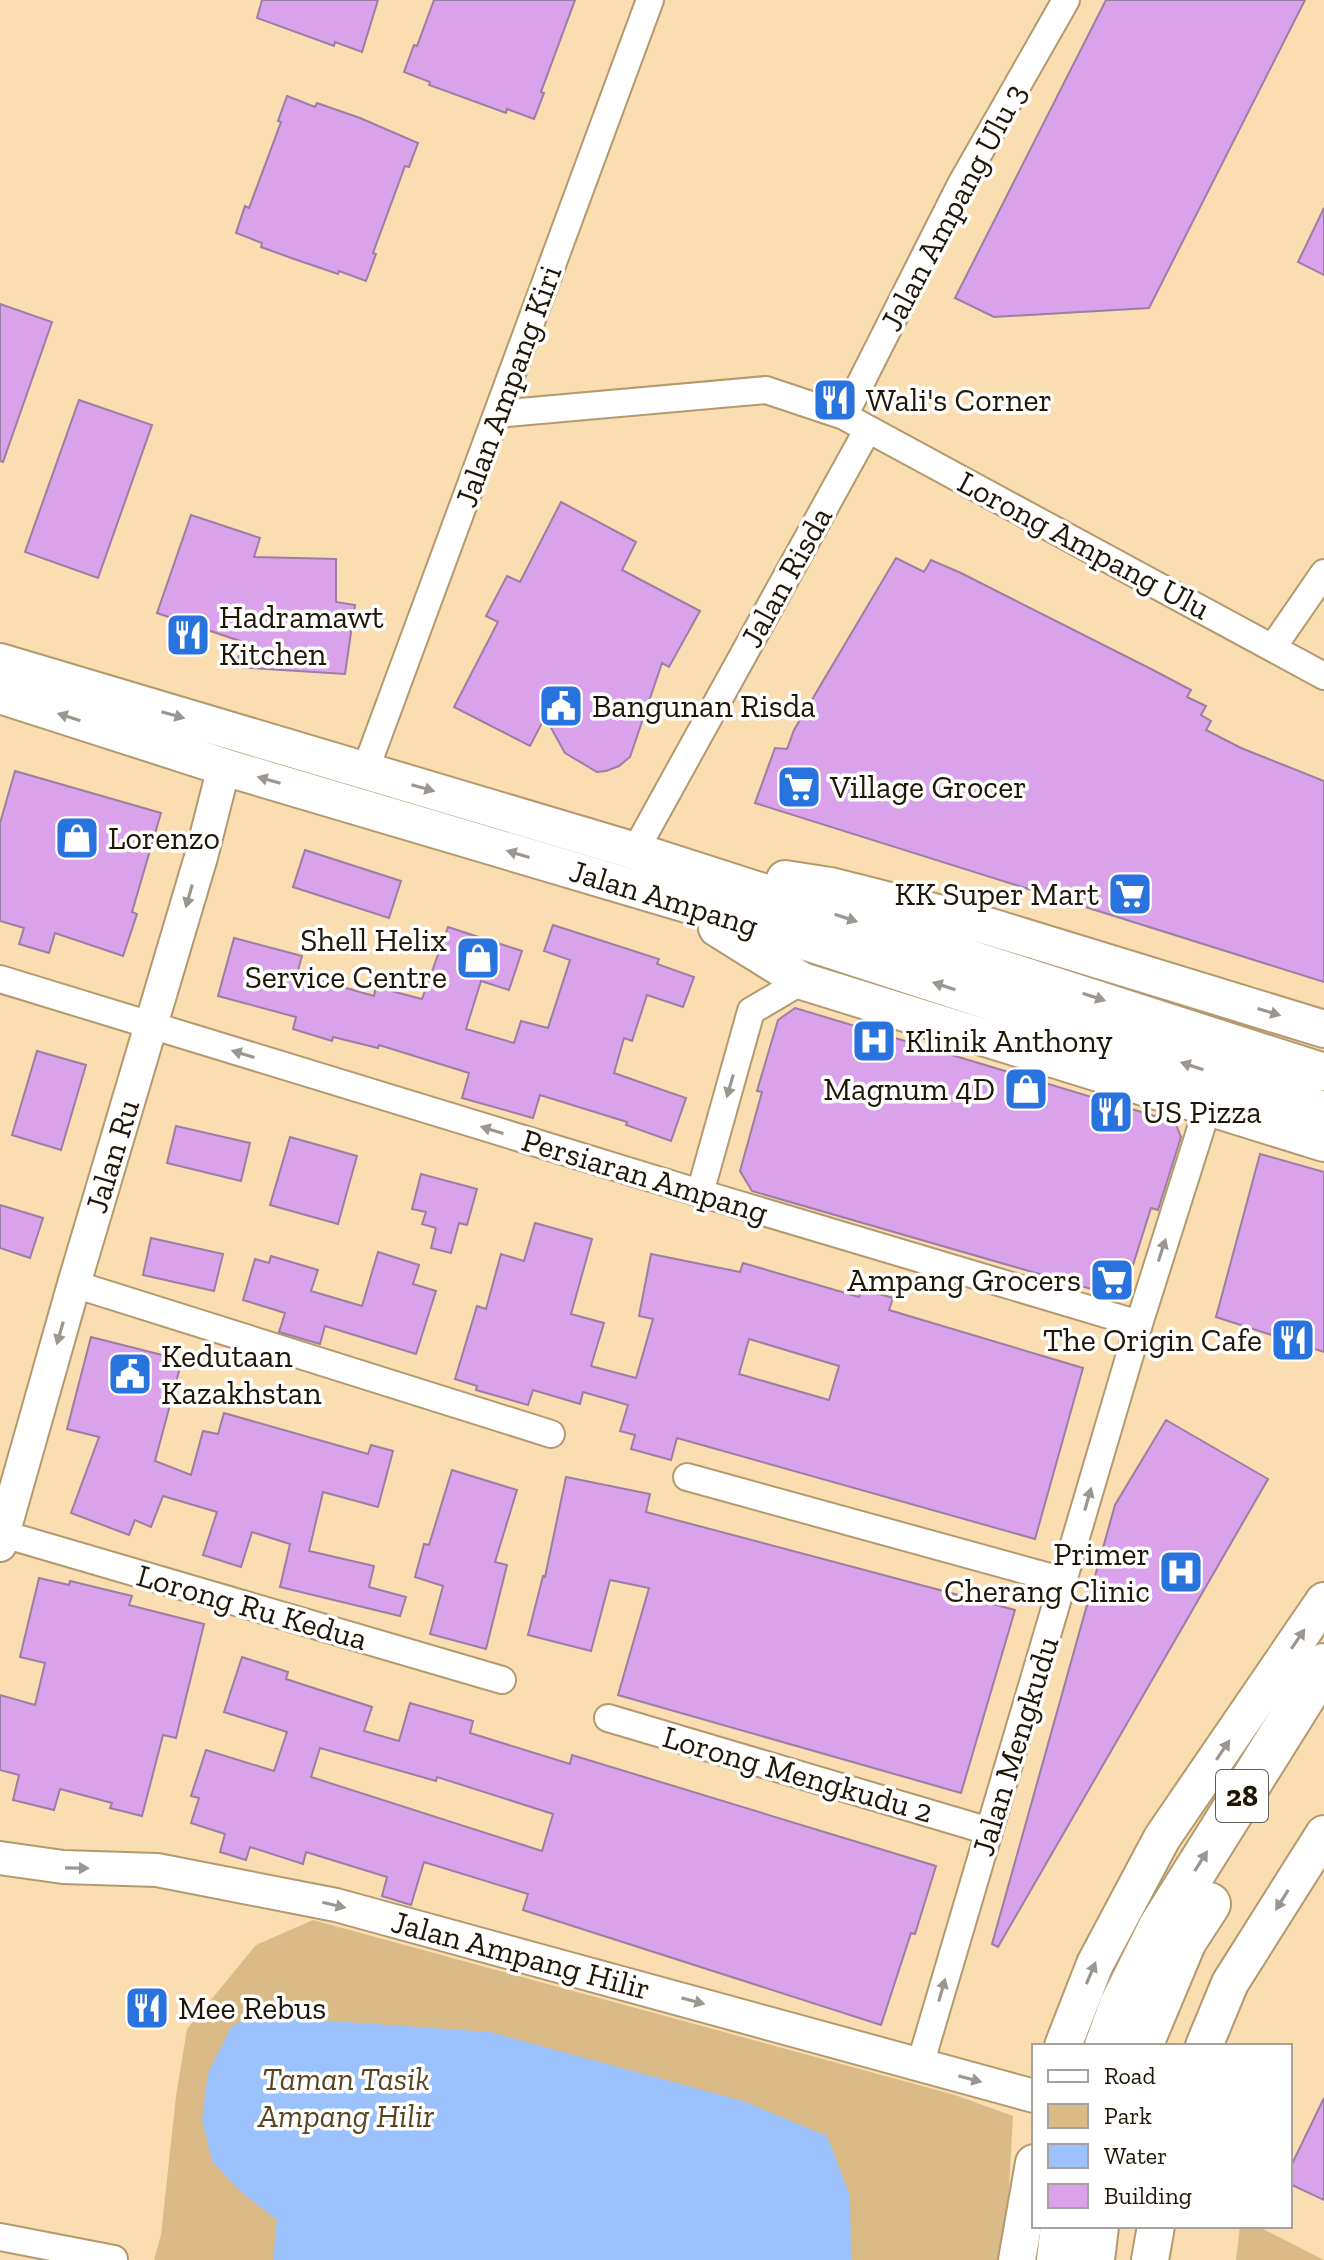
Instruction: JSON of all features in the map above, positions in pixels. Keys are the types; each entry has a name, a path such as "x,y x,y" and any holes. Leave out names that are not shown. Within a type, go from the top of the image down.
{"highway":[{"name":"28","path":"1107,2044 1121,2005 1160,1927 1324,1665"},
{"name":"28","path":"1142,2044 1185,1941 1324,1719"},
{"path":"1058,2260 1062,2228"},
{"path":"1093,2260 1097,2228"}],"main road":[{"name":"Jalan Ampang","path":"0,662 692,868 1324,1072"},
{"name":"Jalan Ampang","path":"0,695 224,767 673,900 1324,1110"},
{"path":"692,868 830,886 981,924 1324,1029"},
{"path":"673,900 802,981 1324,1143"},
{"path":"1064,2044 1095,1964 1162,1838 1324,1601"},
{"path":"1205,2044 1230,1983 1324,1834"},
{"path":"1017,2260 1032,2174"},
{"path":"1150,2260 1156,2228"}],"street":[{"name":"Jalan Ampang Kiri","path":"365,771 650,0"},
{"name":"Jalan Ampang Ulu 3","path":"844,416 960,186 1066,0"},
{"name":"Lorong Ampang Ulu","path":"497,414 766,390 844,416 1324,676"},
{"name":"Jalan Risda","path":"635,851 868,429"},
{"path":"1273,647 1324,573"},
{"name":"Jalan Ru","path":"1,1537 201,857 224,767"},
{"name":"Persiaran Ampang","path":"0,979 1139,1324"},
{"path":"700,1193 751,1011 802,981"},
{"name":"Jalan Mengkudu","path":"920,2065 1139,1324 1208,1106"},
{"path":"74,1284 551,1434"},
{"path":"687,1477 1064,1581"},
{"name":"Lorong Ru Kedua","path":"1,1537 502,1680"},
{"name":"Lorong Mengkudu 2","path":"608,1718 989,1831"},
{"name":"Jalan Ampang Hilir","path":"0,1858 63,1867 157,1870 336,1905 1032,2095"},
{"path":"0,2237 114,2259"}],"green space":[{"name":"Taman Tasik Ampang Hilir","path":"313,1920 955,2095 1013,2116 1005,2260 154,2260 161,2235 176,2096 187,2029 256,1945"},
{"path":"1240,2228 1261,2228 1324,2260 1236,2260"}],"water":[{"path":"271,2005 317,2020 490,2032 743,2101 827,2136 850,2196 851,2260 273,2260 277,2220 240,2191 212,2161 202,2119 208,2073 231,2027"}],"building":[{"path":"262,0 378,0 362,52 335,42 334,46 257,18"},
{"path":"434,0 575,0 534,119 507,109 506,113 429,85 430,82 404,72"},
{"path":"1106,0 1305,0 1149,308 994,317 955,298"},
{"path":"287,96 315,107 317,103 360,118 418,143 409,167 405,166 366,281 261,247 262,243 236,233 245,206 249,208 281,122 278,121"},
{"path":"1324,208 1324,275 1298,262"},
{"path":"0,304 52,322 3,462 0,461"},
{"path":"79,400 152,425 98,578 25,552"},
{"path":"561,502 636,542 622,570 700,611 669,667 662,663 630,757 606,771 597,772 565,753 545,717 530,746 454,707 498,622 486,616 507,576 520,582"},
{"path":"191,515 260,538 254,557 336,559 336,602 355,605 345,674 235,667 243,642 157,613"},
{"path":"896,558 924,572 931,560 961,573 1153,670 1191,690 1187,697 1206,706 1201,715 1211,721 1206,730 1241,748 1324,781 1324,982 755,803 775,748 787,749 794,730"},
{"path":"15,771 161,813 132,912 137,914 123,956 55,933 49,953 19,944 24,928 0,921 0,823"},
{"path":"305,850 401,881 389,918 293,887"},
{"path":"553,925 659,959 657,964 694,977 683,1007 647,995 632,1041 624,1038 614,1073 686,1098 671,1141 626,1125 627,1122 540,1095 533,1118 462,1098 469,1073 379,1045 378,1048 333,1037 332,1041 293,1029 296,1017 218,996 234,938 302,956 297,974 374,996 376,987 422,999 448,927 522,951 509,990 481,981 466,1029 514,1043 521,1021 548,1028 570,960 544,951"},
{"path":"795,1008 1175,1122 1181,1137 1158,1210 1151,1208 1127,1284 1105,1293 752,1191 740,1171 762,1092 757,1091 778,1020"},
{"path":"37,1051 86,1065 61,1150 12,1135"},
{"path":"176,1126 250,1143 241,1181 167,1163"},
{"path":"290,1137 357,1156 338,1224 270,1205"},
{"path":"1260,1154 1324,1172 1324,1352 1216,1317"},
{"path":"421,1174 477,1189 467,1225 459,1223 451,1253 431,1248 436,1228 422,1224 426,1212 412,1209"},
{"path":"0,1205 43,1218 30,1258 0,1248"},
{"path":"535,1223 592,1239 571,1314 604,1323 591,1366 636,1378 653,1319 639,1316 651,1254 740,1272 743,1263 859,1297 862,1289 893,1298 889,1310 1083,1368 1035,1539 677,1438 671,1460 631,1449 635,1435 620,1431 628,1405 583,1392 580,1404 533,1390 528,1405 476,1390 477,1386 455,1379 477,1306 486,1309 501,1254 524,1261","holes":["749,1339 839,1366 829,1400 739,1374"]},
{"path":"151,1238 223,1254 214,1291 143,1275"},
{"path":"378,1252 419,1265 413,1284 436,1291 416,1354 325,1326 320,1344 279,1332 285,1313 243,1300 255,1259 269,1263 271,1256 318,1270 311,1291 362,1306"},
{"path":"91,1337 182,1360 155,1461 191,1475 203,1431 218,1434 224,1413 368,1454 371,1445 393,1451 378,1507 323,1492 309,1551 374,1566 369,1587 406,1597 400,1616 280,1587 290,1544 252,1532 241,1567 203,1555 217,1512 163,1496 151,1527 135,1520 129,1535 71,1513 99,1437 67,1429"},
{"path":"1166,1420 1268,1479 998,1947 992,1944 1115,1505"},
{"path":"452,1470 517,1490 495,1562 507,1565 486,1649 430,1634 443,1586 415,1577 424,1544 429,1545"},
{"path":"566,1477 650,1494 646,1512 1015,1610 961,1793 618,1695 649,1588 610,1580 591,1651 528,1635 545,1577"},
{"path":"39,1578 69,1585 70,1581 132,1596 129,1605 204,1624 176,1738 163,1735 142,1816 110,1808 112,1803 60,1789 54,1810 13,1800 19,1775 0,1770 0,1695 35,1705 45,1663 20,1657"},
{"path":"242,1657 288,1672 286,1679 372,1707 364,1731 399,1741 410,1703 473,1721 470,1733 570,1764 572,1755 936,1866 881,2025 523,1910 528,1894 424,1862 411,1905 382,1896 387,1877 306,1852 303,1864 250,1847 246,1860 220,1852 225,1834 191,1823 199,1798 191,1796 206,1750 274,1771 287,1732 224,1712","holes":["320,1748 436,1781 437,1777 553,1814 542,1851 311,1777"]},
{"path":"1324,2098 1324,2200 1292,2185 1292,2164"}],"place":[{"name":"Wali's Corner","path":"835,400"},
{"name":"Hadramawt Kitchen","path":"188,635"},
{"name":"Bangunan Risda","path":"561,706"},
{"name":"Village Grocer","path":"799,787"},
{"name":"Lorenzo","path":"77,838"},
{"name":"KK Super Mart","path":"1130,894"},
{"name":"Shell Helix Service Centre","path":"478,958"},
{"name":"Klinik Anthony","path":"874,1041"},
{"name":"Magnum 4D","path":"1026,1089"},
{"name":"US Pizza","path":"1111,1112"},
{"name":"Ampang Grocers","path":"1112,1280"},
{"name":"The Origin Cafe","path":"1293,1340"},
{"name":"Kedutaan Kazakhstan","path":"130,1374"},
{"name":"Primer Cherang Clinic","path":"1181,1572"},
{"name":"Mee Rebus","path":"147,2008"}]}
